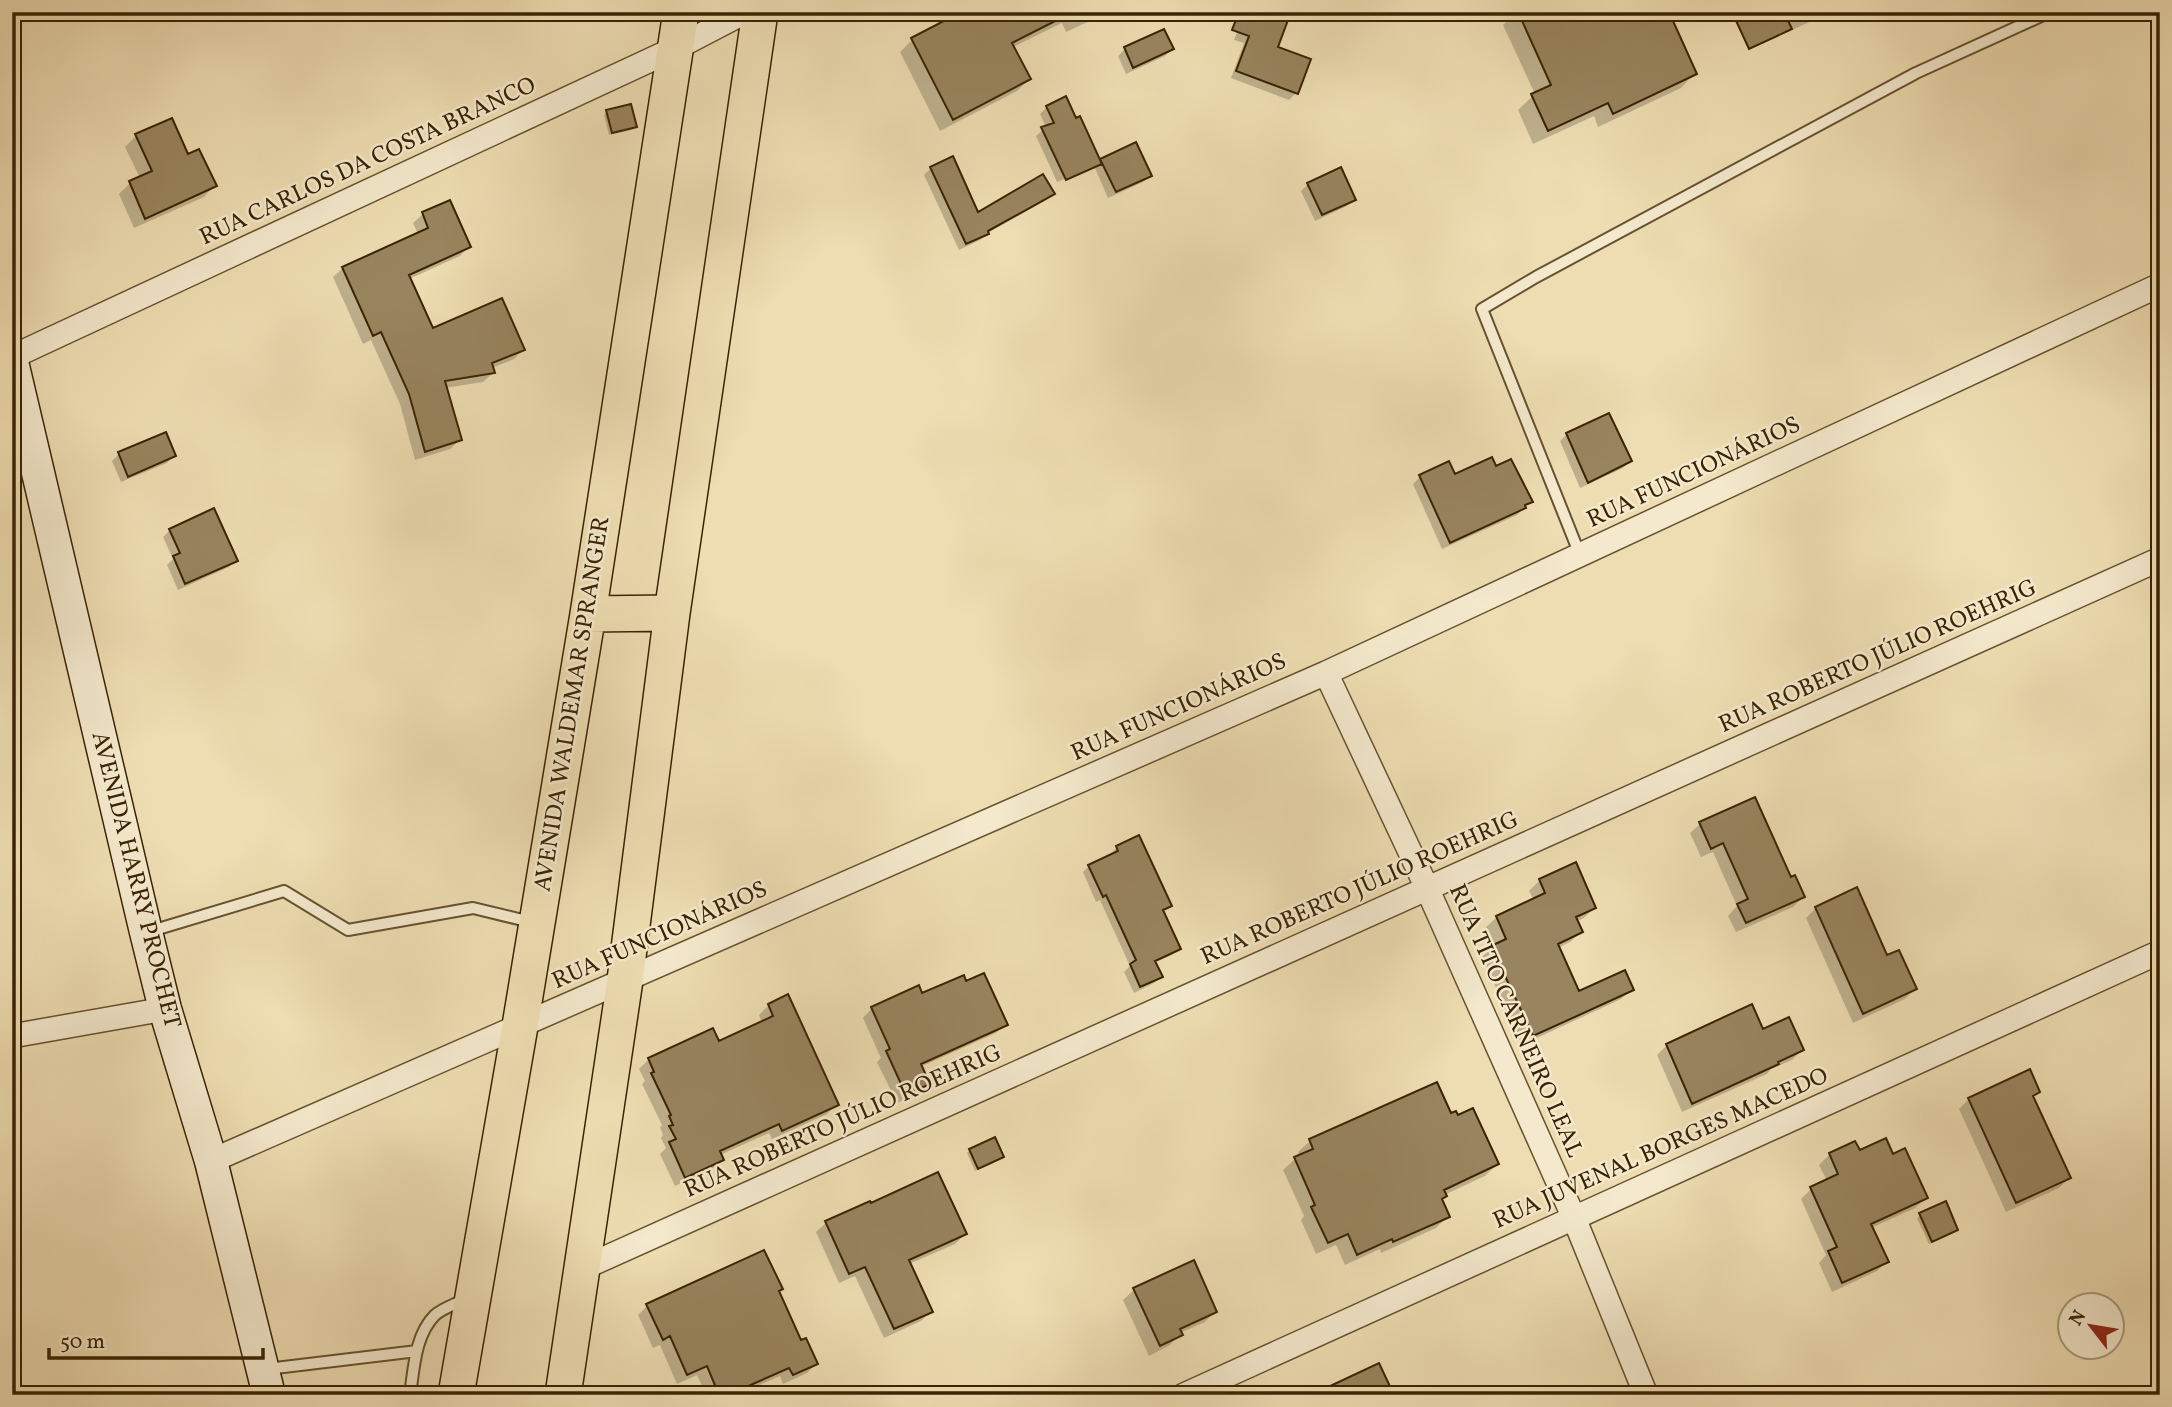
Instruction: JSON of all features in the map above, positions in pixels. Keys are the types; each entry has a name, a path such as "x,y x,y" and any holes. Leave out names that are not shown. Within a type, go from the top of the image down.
{"main road":[{"name":"AVENIDA WALDEMAR SPRANGER","path":"456,1395 588,614 681,12"},
{"path":"563,1395 625,980 672,613 760,12"},
{"path":"588,614 672,613"}],"street":[{"name":"RUA CARLOS DA COSTA BRANCO","path":"12,360 676,48 745,12"},
{"name":"RUA FUNCIONÁRIOS","path":"211,1161 1326,673 2160,285"},
{"name":"AVENIDA HARRY PROCHET","path":"12,360 165,1009 211,1161 266,1382"},
{"name":"RUA ROBERTO JÚLIO ROEHRIG","path":"583,1268 2160,559"},
{"name":"RUA TITO CARNEIRO LEAL","path":"1326,673 1427,888 1574,1218 1646,1395"},
{"name":"RUA JUVENAL BORGES MACEDO","path":"1184,1395 2160,952"},
{"path":"12,1036 165,1009"}],"lane":[{"path":"1580,555 1482,309 1536,277 1916,73 2050,12"},
{"path":"146,932 284,891 348,930 473,908 537,923"},
{"path":"410,1395 417,1351 425,1328 437,1313 472,1296"},
{"path":"266,1382 417,1351"}],"building":[{"path":"961,12 1073,12 1012,43 1031,79 953,120 911,38"},
{"path":"1239,12 1291,12 1278,47 1311,59 1298,94 1236,71 1249,36 1232,30"},
{"path":"1518,12 1669,12 1697,74 1613,114 1608,103 1548,131 1531,94 1551,85"},
{"path":"1732,12 1784,12 1792,29 1749,49"},
{"path":"1164,29 1174,49 1133,68 1124,47"},
{"path":"1066,96 1076,118 1080,116 1102,164 1066,180 1041,127 1054,123 1046,106"},
{"path":"631,104 637,127 612,133 606,110"},
{"path":"172,118 188,154 199,149 217,186 145,219 129,181 152,171 135,134"},
{"path":"1136,142 1152,176 1116,192 1100,159"},
{"path":"953,156 978,212 1043,174 1055,194 988,231 989,234 966,244 930,167"},
{"path":"1341,167 1356,200 1322,215 1307,183"},
{"path":"450,200 471,247 409,275 433,328 502,298 525,350 492,363 495,373 445,381 462,440 425,452 409,394 381,332 373,336 342,267 428,228 422,212"},
{"path":"1609,413 1632,461 1588,483 1566,433"},
{"path":"166,432 176,456 128,477 118,452"},
{"path":"1492,457 1496,466 1511,459 1533,502 1525,505 1526,508 1450,543 1419,475 1449,461 1455,474"},
{"path":"214,508 238,561 185,584 173,556 180,553 169,529"},
{"path":"1755,797 1791,877 1795,875 1805,897 1746,923 1737,904 1748,899 1723,843 1711,849 1699,822"},
{"path":"1139,835 1172,906 1163,910 1181,949 1155,961 1163,977 1140,987 1130,964 1136,960 1106,895 1103,897 1088,865 1118,851 1116,846"},
{"path":"1576,862 1596,908 1576,917 1583,932 1558,944 1579,991 1625,970 1634,990 1533,1036 1491,946 1506,939 1496,916 1545,893 1539,879"},
{"path":"1857,887 1887,955 1899,950 1917,989 1863,1014 1815,907"},
{"path":"984,973 1008,1025 921,1064 930,1084 906,1095 886,1051 890,1049 871,1007 919,985 922,993 964,975 966,981"},
{"path":"788,994 839,1105 782,1131 779,1124 720,1151 724,1160 685,1178 669,1142 676,1139 669,1126 673,1125 669,1116 671,1115 651,1073 654,1072 648,1058 713,1028 719,1041 773,1016 768,1004"},
{"path":"1752,1004 1763,1029 1789,1017 1804,1050 1692,1104 1666,1044"},
{"path":"2030,1069 2040,1092 2033,1096 2071,1178 2016,1203 1968,1098"},
{"path":"1437,1082 1451,1113 1456,1111 1458,1115 1473,1108 1499,1164 1444,1190 1447,1196 1442,1199 1450,1217 1357,1255 1348,1234 1328,1243 1311,1207 1315,1205 1294,1157 1313,1149 1309,1139"},
{"path":"995,1137 1004,1157 978,1169 969,1149"},
{"path":"1886,1138 1893,1154 1905,1148 1928,1198 1871,1224 1889,1262 1842,1283 1828,1251 1837,1247 1810,1187 1838,1174 1829,1153 1855,1141 1860,1150"},
{"path":"938,1172 967,1234 909,1260 933,1312 894,1329 865,1267 849,1274 825,1221"},
{"path":"1946,1201 1958,1230 1932,1242 1919,1213"},
{"path":"764,1250 783,1289 779,1291 801,1340 806,1338 818,1364 793,1375 789,1368 728,1395 719,1395 707,1366 687,1375 670,1336 663,1340 646,1304"},
{"path":"1194,1260 1217,1312 1180,1329 1183,1335 1160,1346 1133,1288"},
{"path":"1379,1363 1394,1395 1311,1395"}]}
